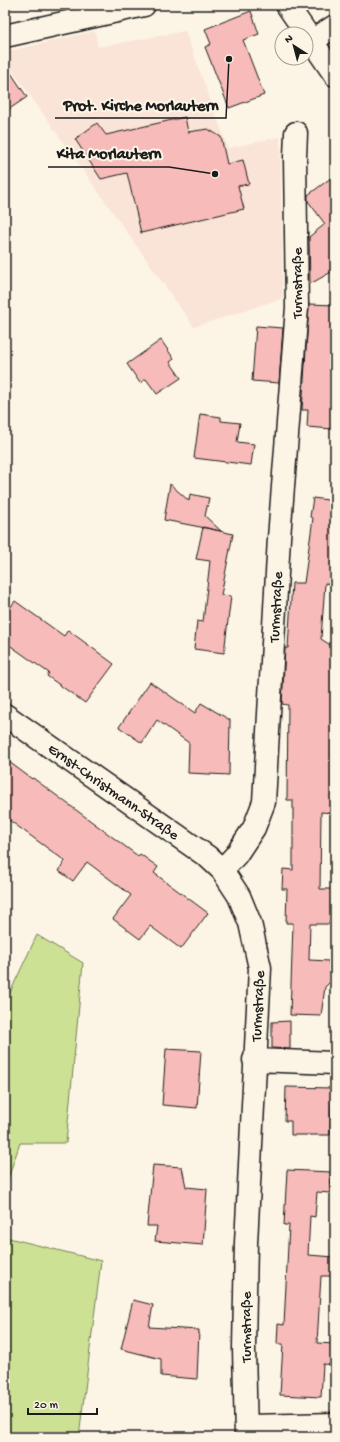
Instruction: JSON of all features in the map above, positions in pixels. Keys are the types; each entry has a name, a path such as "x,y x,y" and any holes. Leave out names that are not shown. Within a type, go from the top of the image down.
{"street":[{"path":"5,36 144,5"},
{"path":"287,5 302,26"},
{"path":"314,40 335,26"},
{"path":"314,44 335,75"},
{"name":"Turmstraße","path":"296,133 294,157 297,307 279,538 264,802 254,828 236,855 222,870 239,896 250,923 260,968 254,1060 246,1243 244,1348 246,1431 335,1424"},
{"name":"Ernst-Christmann-Straße","path":"5,714 208,857 222,870"},
{"name":"Turmstraße","path":"254,1060 335,1063"}],"shaded area":[{"path":"95,31 98,47 185,31 228,148 280,137 283,298 194,327 5,60 5,52"}],"green space":[{"path":"37,935 83,963 66,1143 20,1143 5,1187 5,1003"},
{"path":"5,1237 101,1261 79,1437 5,1437"}],"building":[{"path":"251,11 259,34 243,40 264,95 229,108 205,47 211,44 205,29"},
{"path":"5,64 27,97 5,112"},
{"path":"185,117 188,132 208,129 221,137 227,164 243,160 249,184 238,186 244,209 141,233 127,173 101,179 75,139 97,123 106,135"},
{"path":"335,175 335,270 310,284 309,237 325,224 308,201 308,195"},
{"path":"309,304 335,305 335,384 332,429 307,427 308,410 302,410"},
{"path":"256,326 283,328 279,383 252,381"},
{"path":"161,340 174,359 170,362 181,378 157,394 146,379 140,383 127,364"},
{"path":"200,414 221,417 221,421 240,423 237,442 254,444 251,465 194,458"},
{"path":"170,484 189,501 190,494 209,498 205,516 221,531 164,520"},
{"path":"313,498 335,501 335,585 325,583 321,639 335,648 335,723 333,722 335,813 321,812 320,889 332,889 330,924 310,924 309,960 329,961 329,965 332,965 331,981 325,987 321,1016 290,1015 293,923 286,923 287,889 282,889 283,869 293,870 293,800 287,800 288,705 282,704 285,648 288,648 292,583 304,583 313,518 310,517"},
{"path":"203,527 233,534 221,595 231,596 224,653 194,649 197,621 203,622 210,561 196,559"},
{"path":"15,601 64,636 68,630 114,664 85,703 47,676 49,673 5,642 5,615"},
{"path":"150,682 195,713 201,703 230,720 229,775 188,773 189,743 157,720 142,743 119,727"},
{"path":"5,759 138,856 140,854 158,867 154,873 208,913 181,949 150,926 140,939 113,919 131,895 87,862 73,881 59,871 65,861 5,817"},
{"path":"290,1021 290,1049 272,1048 272,1022"},
{"path":"166,1049 201,1051 197,1108 162,1105"},
{"path":"286,1087 332,1088 330,1135 291,1135 291,1121 285,1121"},
{"path":"153,1165 182,1167 186,1187 207,1189 203,1245 155,1241 157,1226 147,1226"},
{"path":"287,1170 331,1172 330,1193 317,1192 315,1217 310,1216 308,1255 335,1257 335,1276 321,1276 317,1343 335,1344 335,1365 323,1364 321,1397 280,1395 283,1344 277,1344 278,1324 284,1325 289,1225 284,1225"},
{"path":"133,1300 153,1305 149,1327 199,1330 197,1379 161,1376 161,1359 121,1349"}],"place":[{"name":"Prot. Kirche Morlautern","path":"229,59"},
{"name":"Kita Morlautern","path":"215,174"}]}
